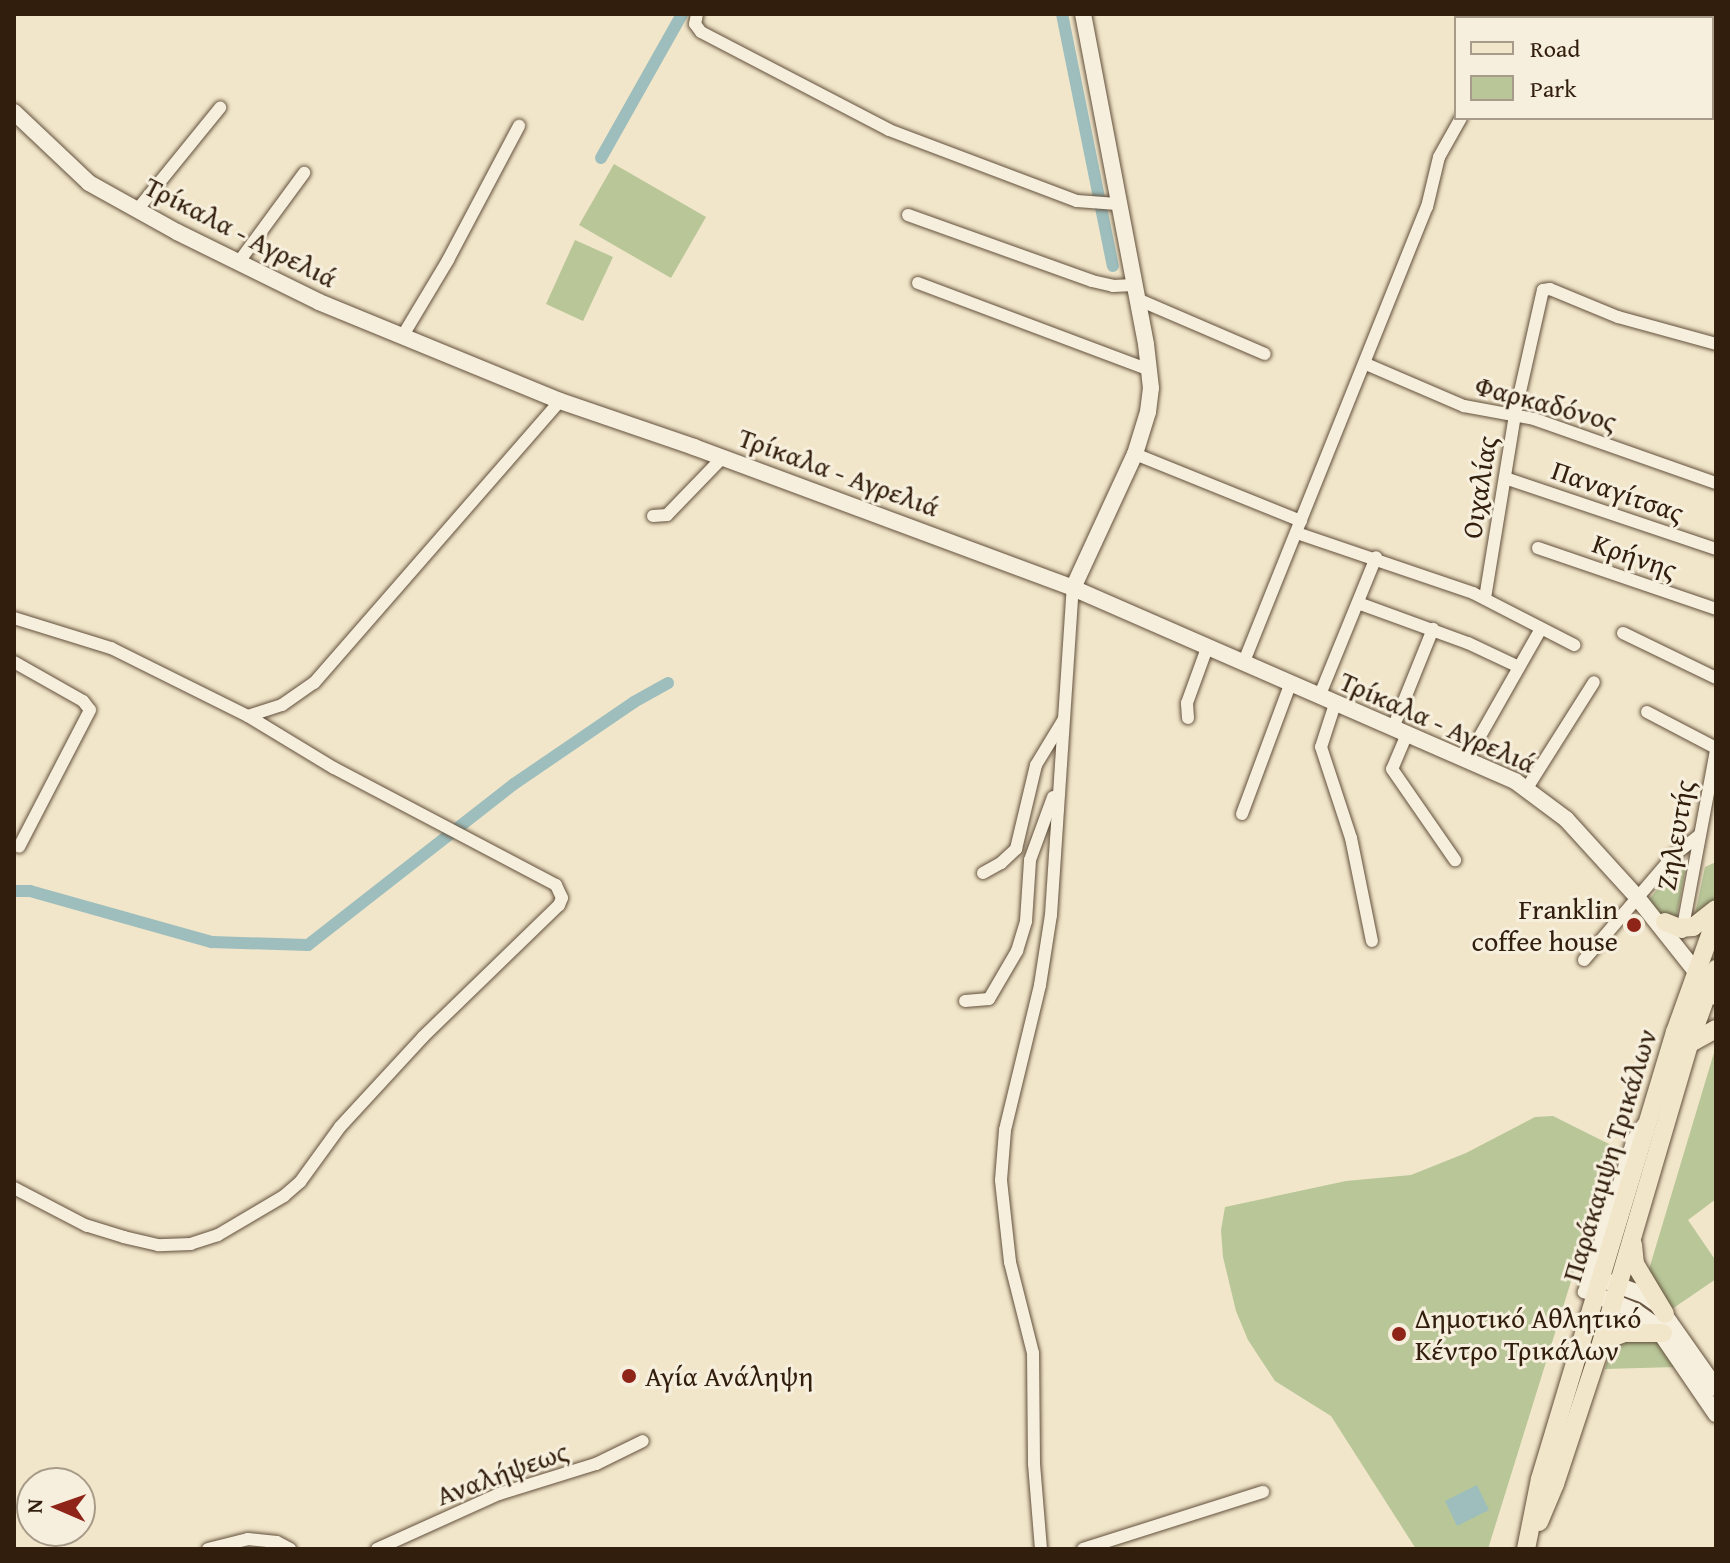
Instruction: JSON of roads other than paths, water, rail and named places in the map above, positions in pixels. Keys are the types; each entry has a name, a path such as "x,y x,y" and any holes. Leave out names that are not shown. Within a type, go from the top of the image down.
{"main road":[{"path":"1073,588 1135,454 1150,404 1150,370 1136,292 1112,204 1083,14"},
{"name":"Τρίκαλα - Αγρελιά","path":"14,112 76,173 137,210 238,263 402,337 560,401 723,457 1073,588 1527,788 1566,819 1709,978"},
{"name":"Τρίκαλα - Αγρελιά","path":"1636,896 1676,929 1709,978"},
{"path":"1676,929 1703,922 1716,909"},
{"name":"Παράκαμψη Τρικάλων","path":"1526,1549 1555,1484 1597,1357 1604,1287 1633,1240 1709,978 1716,918"},
{"name":"Παράκαμψη Τρικάλων","path":"1526,1549 1540,1479 1604,1287 1651,1111 1709,978"},
{"path":"1689,1044 1716,1029"},
{"path":"1633,1240 1635,1264 1712,1393 1716,1414"},
{"path":"1604,1287 1644,1295 1665,1314"},
{"path":"1604,1287 1663,1333 1712,1393"},
{"path":"1597,1357 1608,1341 1621,1334 1641,1330 1663,1333"}],"street":[{"path":"697,14 695,24 701,32 800,87 938,151 1077,201 1112,204"},
{"path":"137,210 220,108"},
{"path":"1243,664 1427,207 1439,157 1460,120"},
{"path":"402,337 448,260 519,126"},
{"path":"238,263 304,173"},
{"path":"908,215 1092,281 1136,292 1265,354"},
{"path":"918,283 1150,370"},
{"name":"Οιχαλίας","path":"1485,598 1515,414 1543,290 1553,290 1618,317 1716,344"},
{"name":"Φαρκαδόνος","path":"1366,364 1464,406 1515,414 1716,483"},
{"path":"248,716 282,705 314,683 560,401"},
{"path":"1135,454 1299,527 1485,598 1574,645"},
{"path":"653,516 667,515 723,457"},
{"name":"Παναγίτσας","path":"1505,478 1716,549"},
{"name":"Κρήνης","path":"1538,548 1716,609"},
{"path":"1319,697 1376,557"},
{"path":"1041,1549 1034,1464 1033,1353 1010,1262 1001,1180 1005,1130 1036,1005 1048,938 1073,588"},
{"path":"1358,603 1433,629 1519,667"},
{"path":"14,618 111,648 248,716 334,768 556,885 562,891 559,905 423,1037 340,1127 300,1182 284,1196 218,1235 191,1244 158,1245 87,1226 14,1188"},
{"path":"1433,629 1400,731 1392,769 1455,860"},
{"path":"1467,759 1541,629"},
{"path":"1623,633 1716,678"},
{"path":"1188,718 1187,703 1207,648"},
{"path":"14,662 90,708 19,847"},
{"path":"1527,788 1594,682"},
{"path":"1242,814 1290,685"},
{"path":"1335,704 1321,747 1351,838 1372,941"},
{"path":"1647,712 1716,749"},
{"path":"983,873 1001,863 1016,849 1036,765 1064,719"},
{"name":"Ζηλευτής","path":"1676,929 1700,835 1716,749"},
{"path":"965,1001 989,999 1017,951 1026,921 1030,860 1046,823 1060,776"},
{"path":"1584,960 1682,846 1700,835"},
{"name":"Αναλήψεως","path":"377,1549 499,1494 596,1464 643,1441"},
{"path":"1083,1549 1263,1492"},
{"path":"208,1549 248,1539 277,1542 290,1549"}],"water":[{"path":"1477,1485 1489,1510 1457,1526 1445,1501"}],"waterway":[{"path":"601,158 682,14"},
{"path":"1062,14 1113,266"},
{"path":"14,891 30,891 212,942 308,945 514,784 634,702 668,683"}],"place":[{"name":"Franklin coffee house","path":"1634,925"},
{"name":"Δημοτικό Αθλητικό Κέντρο Τρικάλων","path":"1399,1334"},
{"name":"Αγία Ανάληψη","path":"629,1376"}]}
